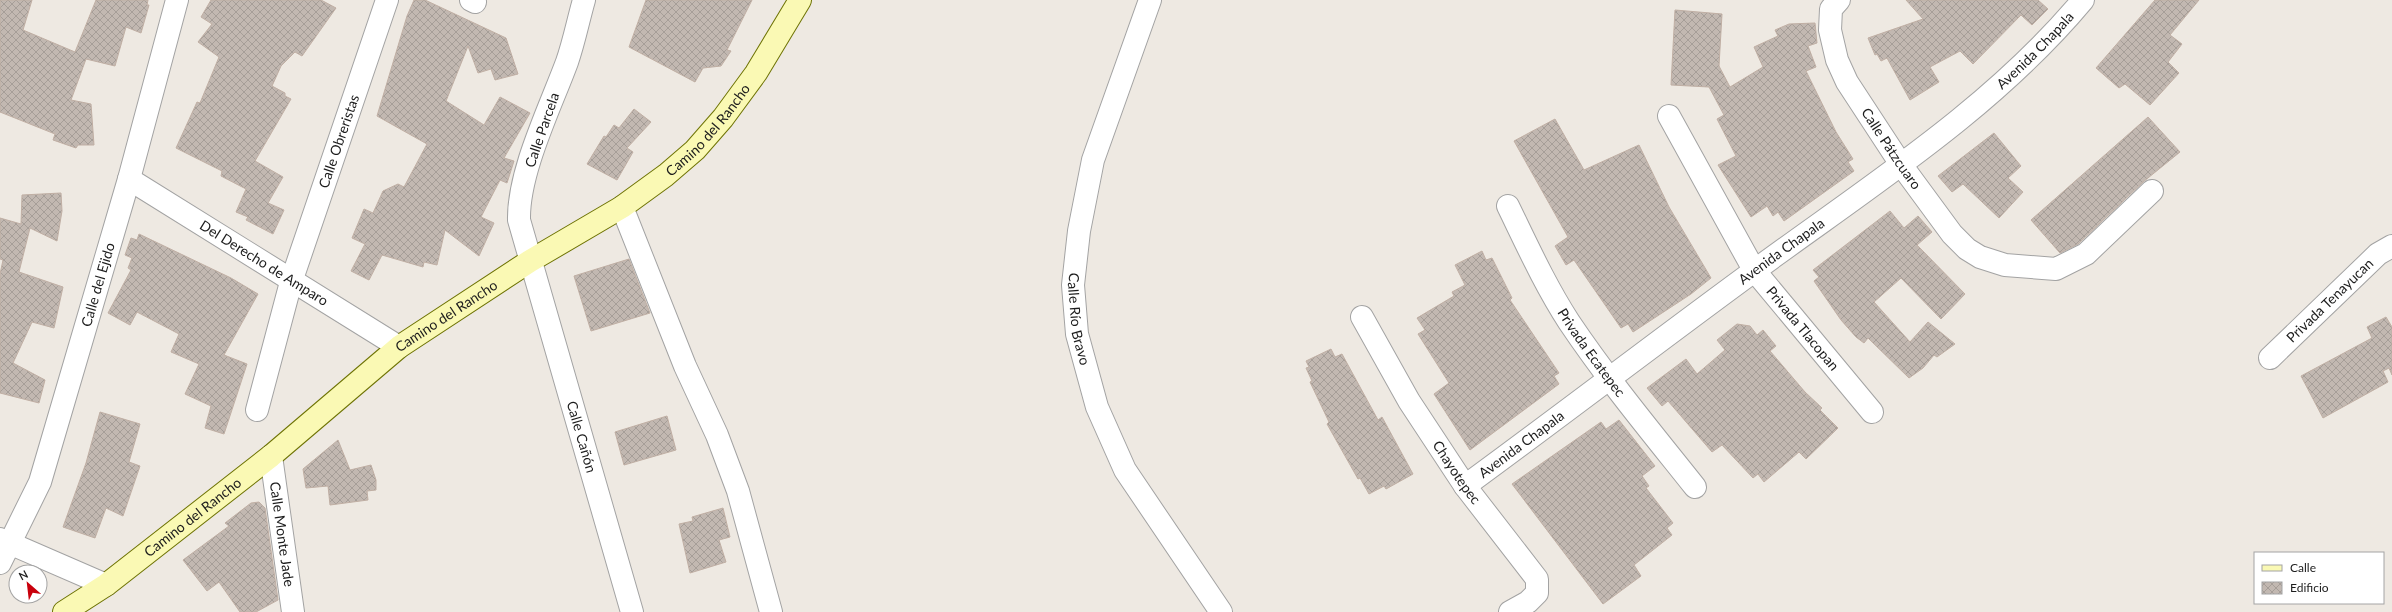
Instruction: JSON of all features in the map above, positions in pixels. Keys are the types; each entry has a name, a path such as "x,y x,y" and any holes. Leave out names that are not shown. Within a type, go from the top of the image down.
{"main road":[{"name":"Camino del Rancho","path":"64,612 106,585 271,456 399,347 530,261 622,207 666,175 695,150 756,73 800,0"}],"street":[{"name":"Calle del Ejido","path":"0,563 5,541 40,482 129,179 177,0"},
{"name":"Calle Obreristas","path":"257,410 291,282 387,0"},
{"name":"Calle Parcela","path":"530,261 519,220 519,201 542,122 574,42 584,0"},
{"name":"Calle Río Bravo","path":"1150,0 1093,160 1079,231 1073,285 1077,334 1097,407 1125,470 1221,612"},
{"name":"Calle Pátzcuaro","path":"1839,0 1831,9 1830,30 1836,60 1848,82 1902,166 1952,234 1967,249 1980,257 2005,265 2056,269 2086,254 2152,191"},
{"name":"Avenida Chapala","path":"1465,486 1610,380 1754,270 1902,166 2009,76 2083,0"},
{"name":"Privada Tlacopan","path":"1669,116 1754,270 1872,412"},
{"name":"Del Derecho de Amparo","path":"129,179 291,282 399,347"},
{"name":"Privada Ecatepec","path":"1508,206 1554,296 1610,380 1695,487"},
{"path":"622,207 685,366 717,435 738,491 771,612"},
{"name":"Privada Tenayucan","path":"2270,358 2378,254 2392,246"},
{"name":"Calle Cañón","path":"530,261 632,612"},
{"name":"Chayotepec","path":"1362,317 1410,400 1465,486 1538,580 1537,593 1528,602 1510,612"},
{"name":"Calle Monte Jade","path":"271,456 293,612"},
{"path":"5,541 106,585"}],"building":[{"path":"0,0 32,0 23,30 75,52 96,0 148,0 147,5 149,5 141,33 126,27 115,66 86,59 71,100 91,104 94,145 78,145 76,148 53,140 55,134 0,112"},
{"path":"211,0 321,0 336,8 302,56 295,52 281,66 272,86 285,93 285,96 291,99 255,161 283,177 268,203 284,210 273,234 246,220 248,217 236,212 246,189 221,176 222,171 176,148 197,102 200,103 219,57 198,42 212,24 201,17"},
{"path":"414,0 425,0 506,38 518,74 495,80 491,69 478,73 468,46 446,101 484,125 500,97 530,113 504,158 514,161 507,183 500,180 481,217 494,223 479,256 445,230 437,265 424,262 423,267 382,255 369,280 351,271 365,244 352,238 364,209 373,213 383,191 398,184 404,187 427,144 377,116 407,16"},
{"path":"646,0 752,0 727,50 731,51 721,66 703,68 695,82 629,47"},
{"path":"1906,0 2038,0 2048,9 2032,25 2021,15 1973,64 1960,51 1930,67 1939,82 1910,100 1887,58 1881,61 1877,54 1875,55 1868,38 1923,19"},
{"path":"2155,0 2199,0 2170,35 2182,44 2168,62 2179,73 2150,105 2125,84 2119,88 2096,68"},
{"path":"1675,10 1722,14 1719,66 1730,87 1763,67 1754,47 1778,36 1775,30 1789,24 1815,23 1817,43 1808,46 1816,67 1806,71 1836,132 1853,159 1848,162 1854,171 1784,221 1778,212 1773,216 1767,206 1751,217 1718,165 1736,156 1717,119 1724,115 1709,87 1671,85"},
{"path":"634,109 651,122 627,148 633,152 617,180 587,164 604,136 606,137 614,125 619,128"},
{"path":"2148,117 2180,152 2143,182 2078,244 2060,253 2031,220"},
{"path":"1555,119 1584,170 1639,145 1669,207 1711,278 1691,294 1633,332 1628,324 1621,328 1574,260 1566,265 1555,246 1568,237 1514,141"},
{"path":"1994,133 2021,166 2008,178 2023,192 1999,218 1963,184 1952,192 1938,176"},
{"path":"61,193 62,211 57,241 30,228 19,272 63,287 54,328 32,322 13,363 45,380 39,403 0,393 0,274 3,260 0,259 0,218 21,224 22,195"},
{"path":"1890,211 1904,228 1918,216 1932,232 1917,245 1965,294 1941,319 1901,278 1874,302 1910,342 1928,322 1955,344 1937,357 1934,355 1923,368 1909,378 1868,338 1864,343 1856,337 1841,320 1814,281 1819,277 1813,270"},
{"path":"139,234 231,278 258,294 224,355 247,364 224,434 205,428 211,406 185,394 199,364 171,352 179,334 137,312 130,325 108,313 131,270 128,268 132,258 125,255 131,238 137,240"},
{"path":"1482,251 1486,260 1492,258 1512,298 1510,300 1559,373 1554,376 1559,384 1470,450 1434,394 1449,383 1418,334 1425,330 1417,318 1454,296 1452,292 1465,285 1455,265"},
{"path":"629,259 650,313 591,331 574,276"},
{"path":"2386,317 2392,327 2392,375 2389,368 2383,371 2388,382 2323,418 2301,376 2372,338 2367,327"},
{"path":"1737,324 1750,326 1757,335 1763,330 1776,346 1770,351 1805,392 1822,408 1820,410 1838,428 1806,459 1799,452 1764,482 1758,474 1753,478 1722,445 1712,452 1668,401 1662,406 1647,388 1686,359 1697,374 1725,350 1717,340"},
{"path":"1331,349 1335,357 1342,354 1378,420 1382,417 1413,474 1386,489 1384,486 1369,494 1360,478 1358,479 1327,424 1329,422 1310,382 1312,381 1306,368 1309,367 1306,361"},
{"path":"100,412 140,424 129,462 140,466 123,516 106,508 95,538 63,527 86,463"},
{"path":"667,416 676,450 624,465 615,432"},
{"path":"1619,420 1655,466 1642,476 1649,486 1646,488 1673,523 1667,528 1672,535 1634,565 1641,576 1603,604 1512,484 1601,422 1606,429"},
{"path":"338,440 350,470 371,465 376,480 376,490 367,491 368,500 330,505 328,486 306,488 303,469"},
{"path":"259,502 265,508 278,600 256,612 240,612 219,582 207,591 183,560 229,526 225,523 251,503"},
{"path":"723,508 730,537 719,540 726,562 690,573 679,524 693,521 692,517"}]}
